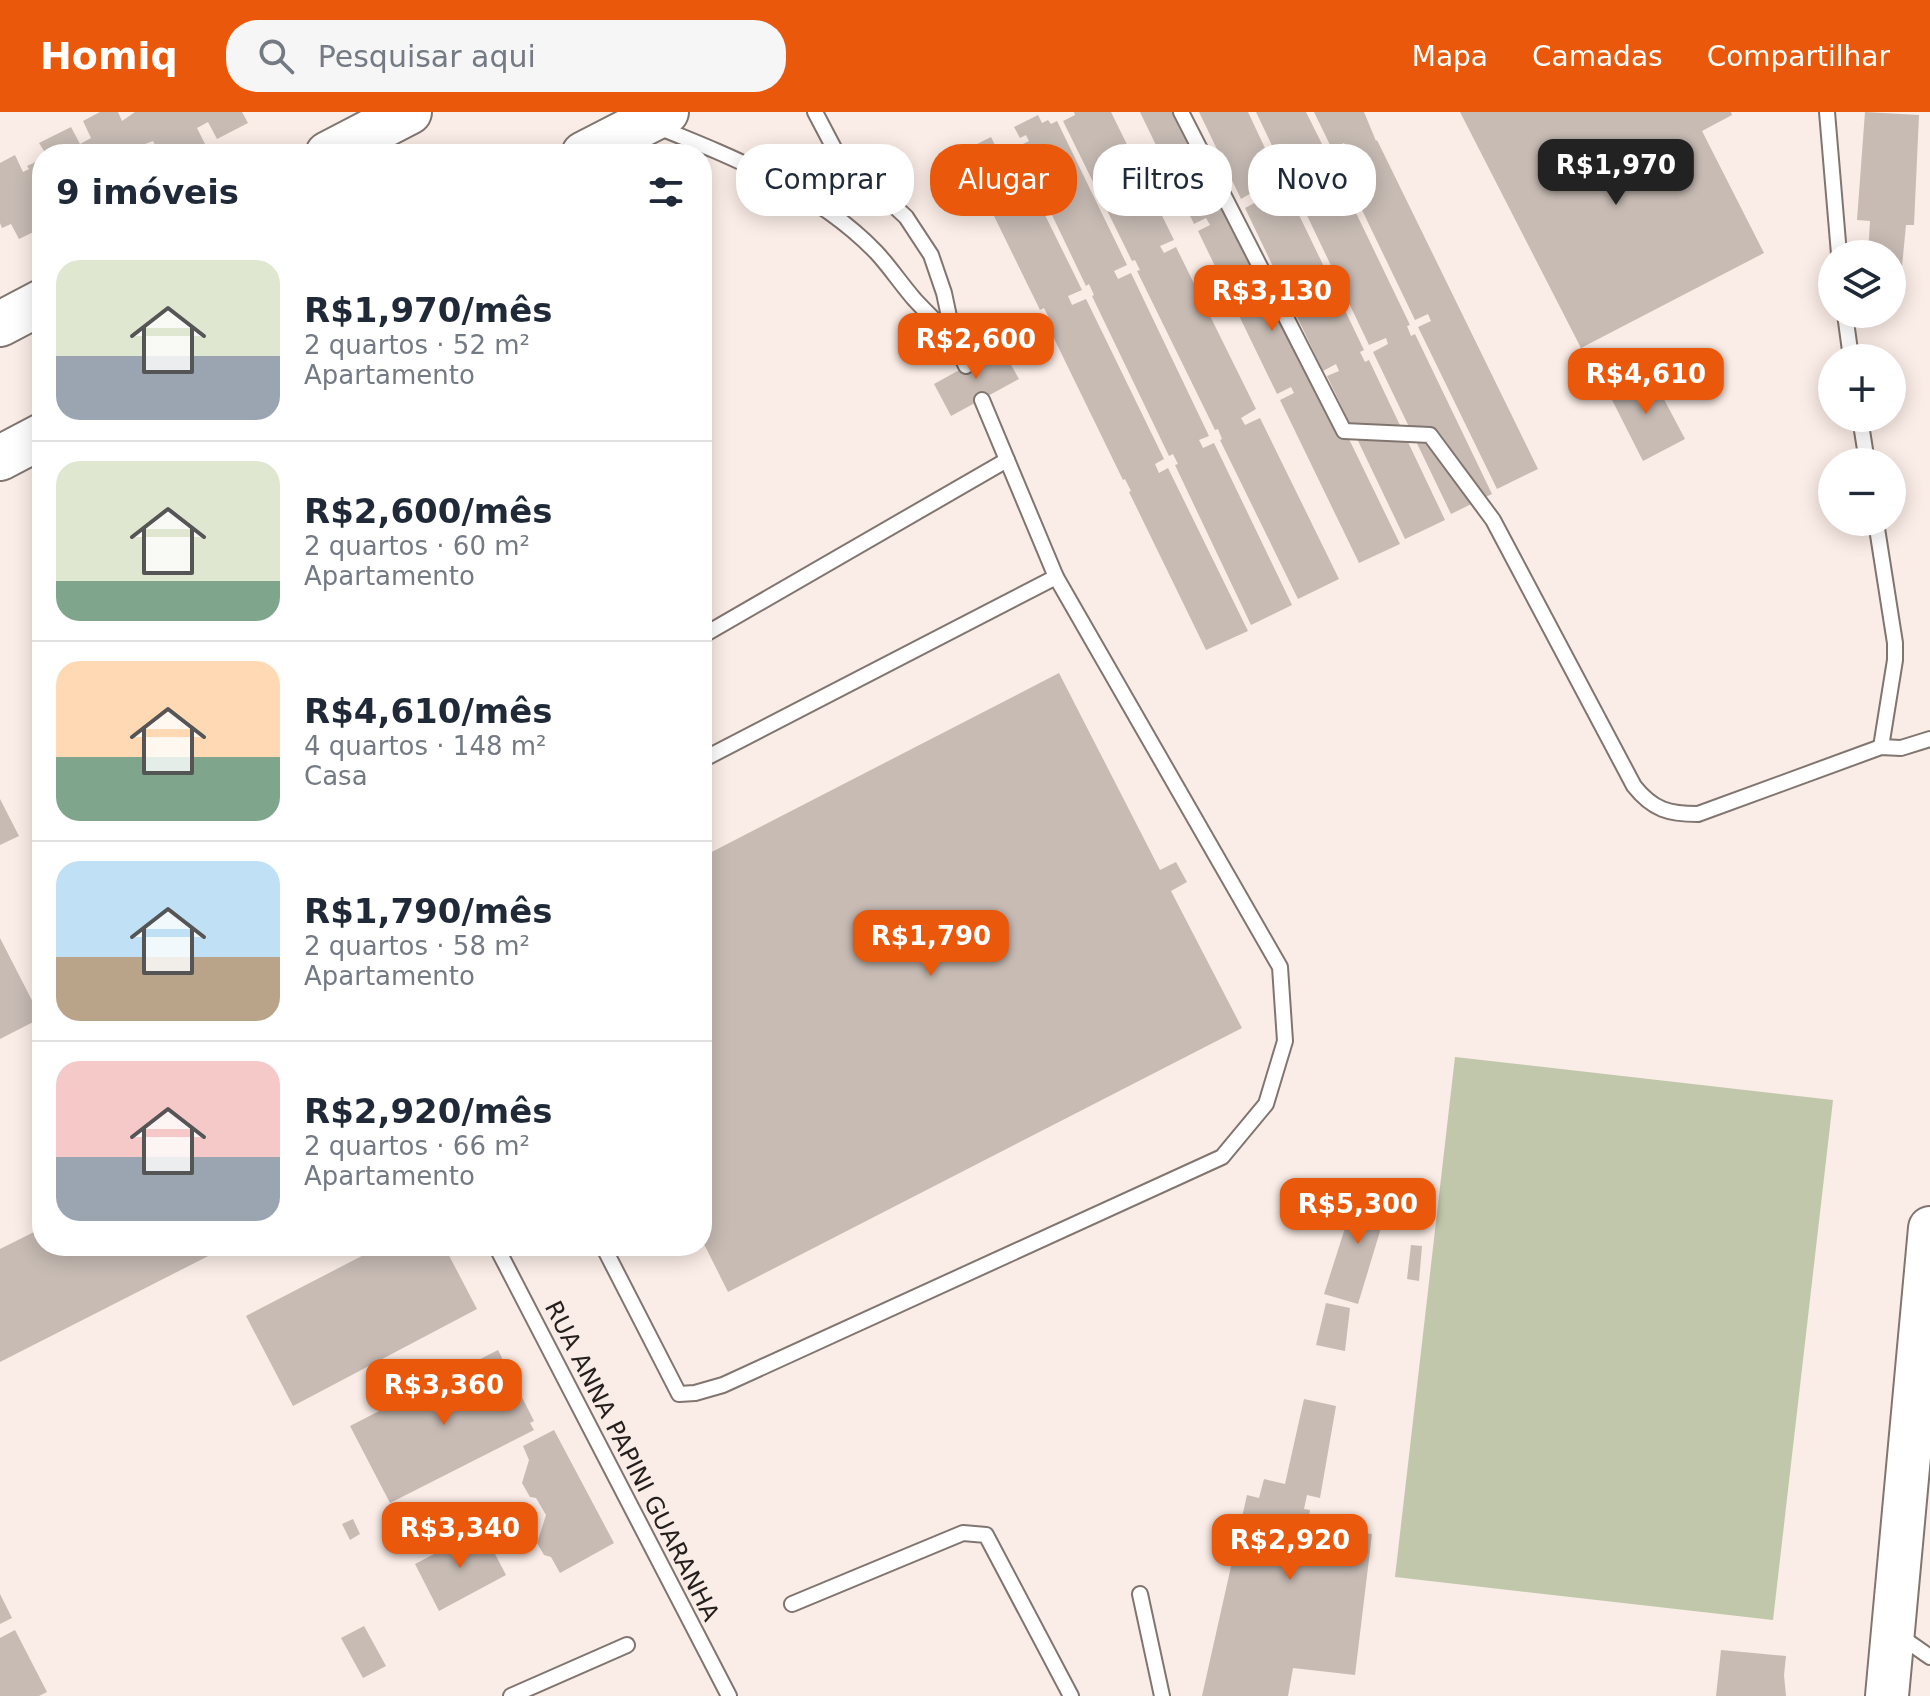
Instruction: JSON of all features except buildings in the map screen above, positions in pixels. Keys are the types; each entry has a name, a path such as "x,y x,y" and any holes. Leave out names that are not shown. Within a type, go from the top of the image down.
{"main road":[{"path":"347,144 409,112"},
{"path":"0,324 32,307"},
{"path":"0,458 32,441"},
{"path":"1887,1696 1930,1228"}],"lane":[{"path":"815,112 836,152 906,217 931,255 944,293 954,340 966,366"},
{"path":"1181,112 1344,431 1430,435 1493,520 1634,786 1644,799 1659,809 1678,814 1698,814 1881,747 1901,748 1930,739"},
{"path":"1827,112 1838,240"},
{"path":"624,128 691,144"},
{"path":"712,149 772,177 827,210 875,251 915,300 954,340"},
{"path":"608,1256 679,1394 695,1393 723,1385 1222,1157 1266,1104 1285,1041 1280,967 1056,577 982,400"},
{"path":"712,630 1007,460"},
{"path":"1878,536 1895,643 1881,747"},
{"path":"712,755 1056,577"},
{"name":"RUA ANNA PAPINI GUARANHA","path":"501,1256 729,1696"},
{"path":"792,1604 963,1533 986,1535 1071,1696"},
{"path":"1140,1594 1162,1696"},
{"path":"1894,1631 1930,1657"},
{"path":"511,1696 627,1645"}],"green space":[{"path":"1455,1057 1833,1100 1773,1620 1395,1577"}]}
